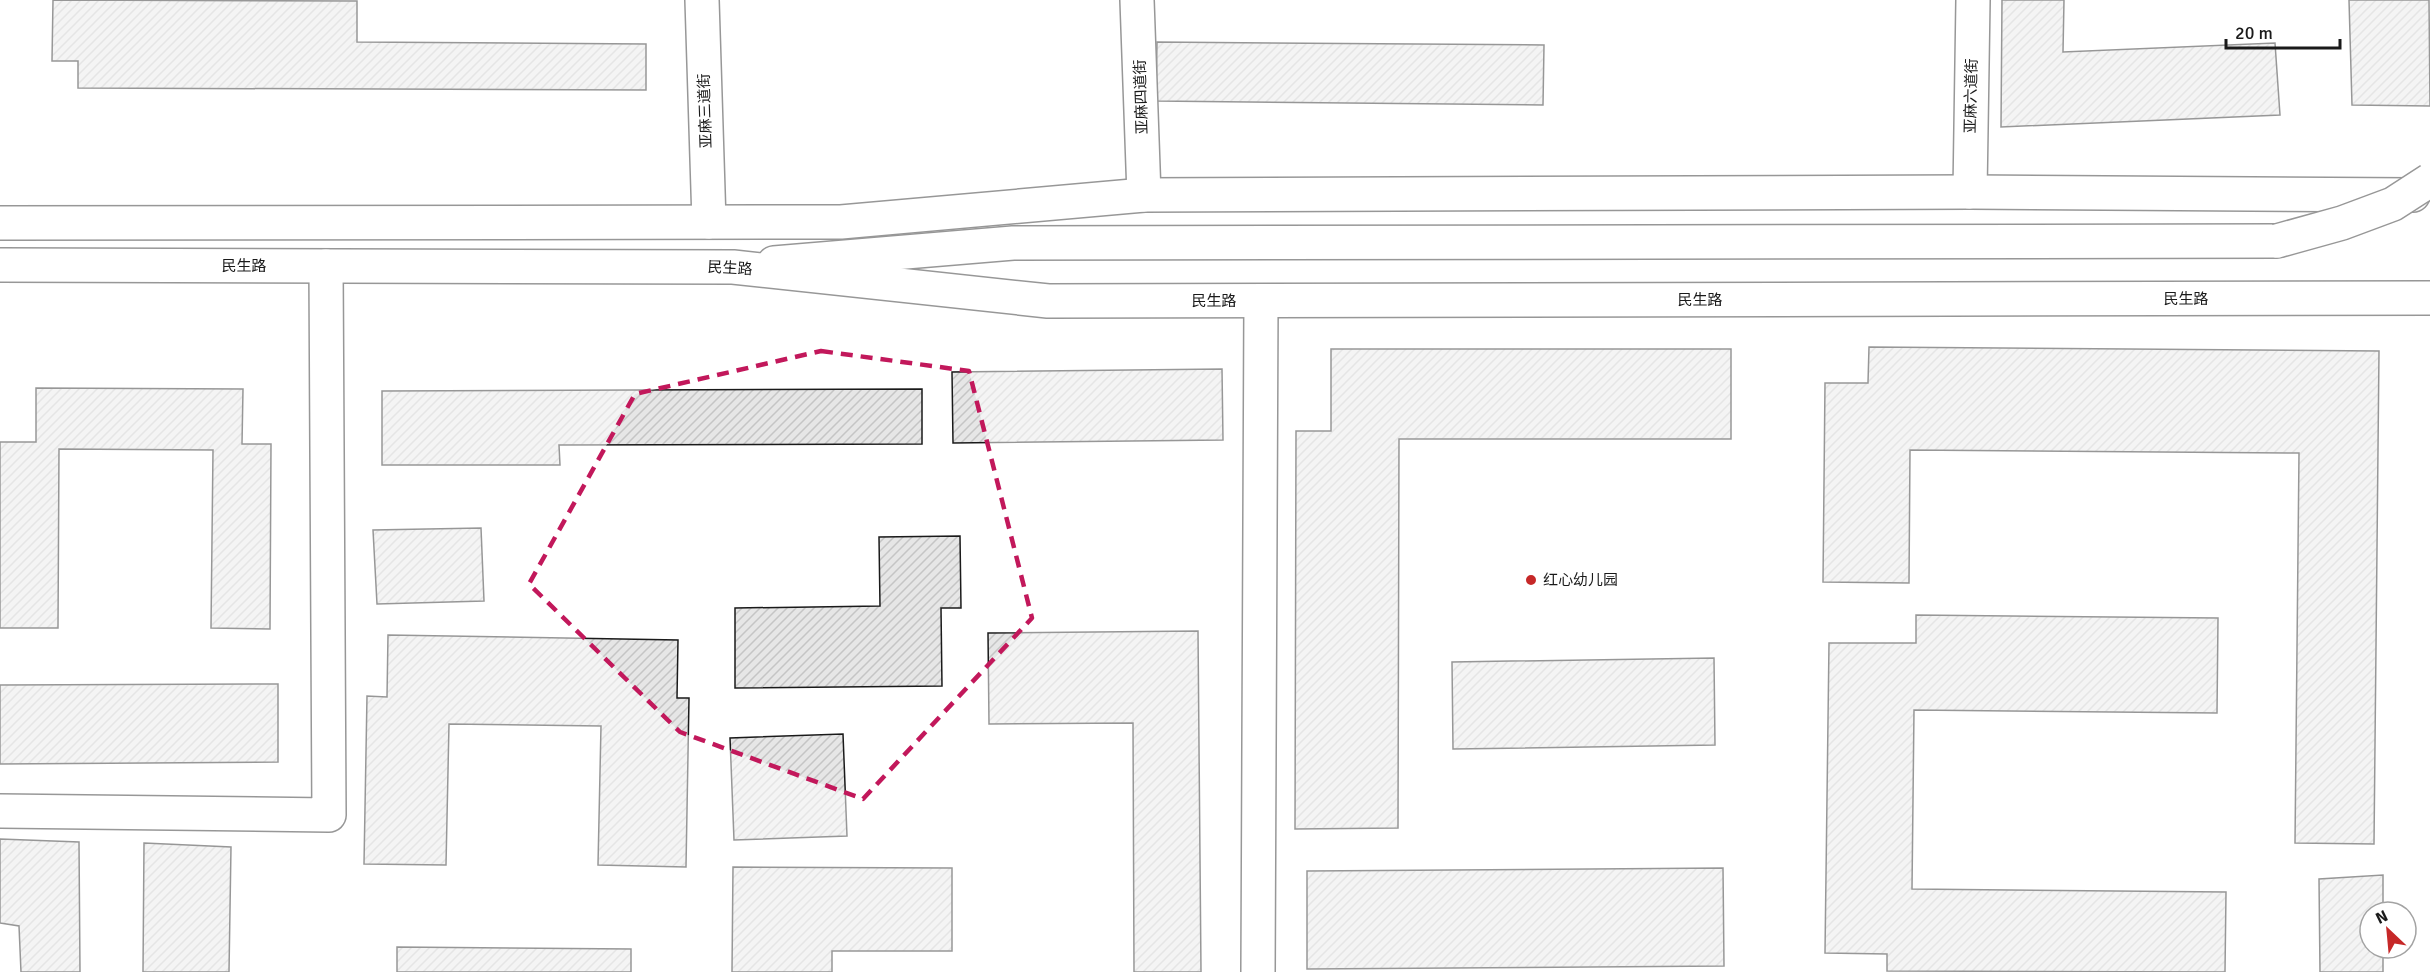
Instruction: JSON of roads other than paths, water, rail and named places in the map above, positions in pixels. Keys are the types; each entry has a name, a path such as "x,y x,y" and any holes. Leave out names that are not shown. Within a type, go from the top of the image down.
{"main road":[{"name":"亚麻三道街","path":"702,0 709,222"},
{"name":"亚麻四道街","path":"1137,0 1144,195"},
{"name":"亚麻六道街","path":"1970,192 1973,0"},
{"path":"733,267 1013,243 2277,241 2342,223 2393,204 2430,180"},
{"path":"0,223 841,222 1144,195 1970,192 2430,195"},
{"name":"民生路","path":"0,265 733,267 1048,301 2430,298"},
{"path":"0,811 329,815 326,266"},
{"path":"1258,972 1261,301"}],"place":[{"name":"红心幼儿园","path":"1531,580"}]}
